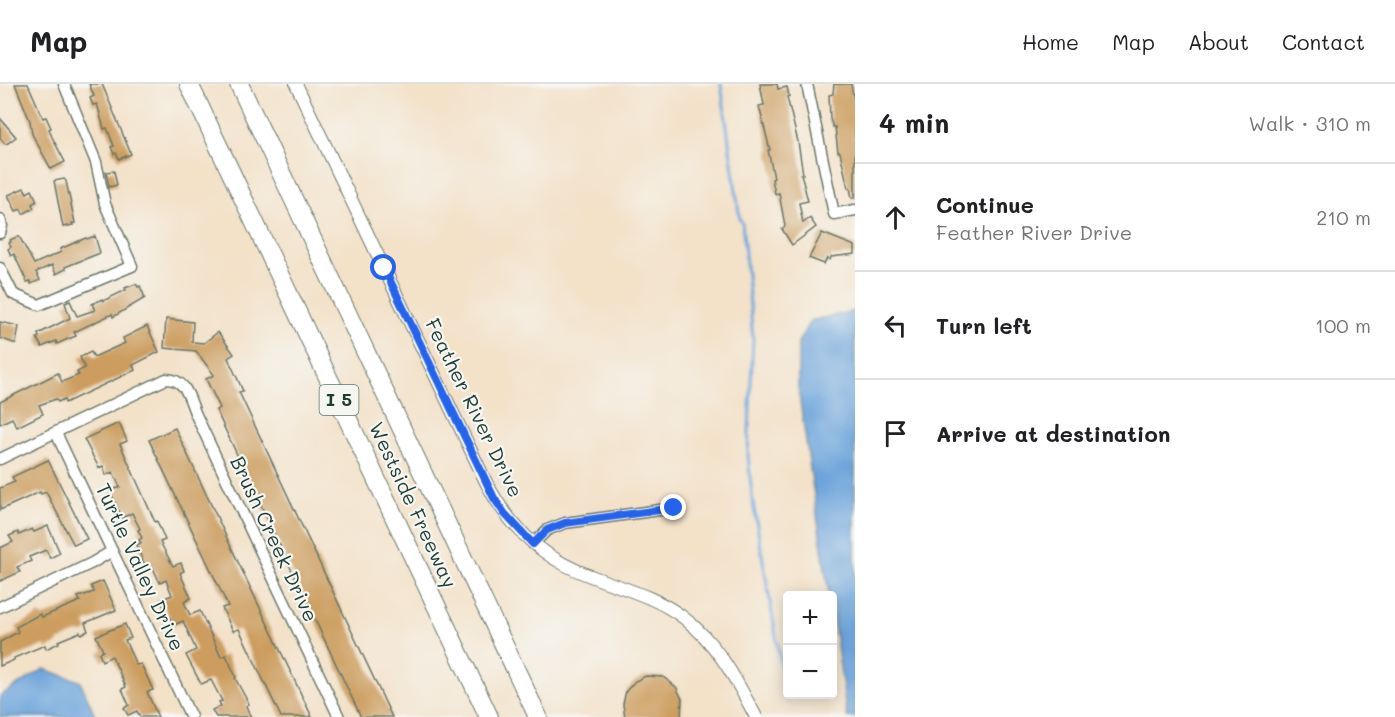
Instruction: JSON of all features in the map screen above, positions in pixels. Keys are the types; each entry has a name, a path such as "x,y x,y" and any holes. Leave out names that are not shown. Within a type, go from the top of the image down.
{"highway":[{"name":"Westside Freeway","path":"189,84 489,717"},
{"name":"Westside Freeway","path":"239,84 538,717"}],"street":[{"path":"0,268 13,294 39,305 132,266 105,204 96,162 64,84"},
{"name":"Feather River Drive","path":"296,84 486,482 505,514 533,544 569,567 644,595 684,618 720,655 756,717"},
{"path":"807,84 834,214 855,210"},
{"path":"0,219 2,226 0,233"},
{"name":"Brush Creek Drive","path":"56,433 166,379 175,379 184,386 196,416 339,717"},
{"path":"0,459 56,433"},
{"name":"Turtle Valley Drive","path":"56,433 191,717"},
{"path":"533,544 547,530 565,523 674,508"},
{"path":"0,607 112,551"}],"water":[{"path":"855,311 855,717 847,717 837,646 837,591 828,591 798,388 798,343 810,321"},
{"path":"44,669 80,681 96,717 0,717 0,696"}],"building":[{"path":"15,84 28,84 43,118 46,117 52,137 65,162 51,169 32,134 30,121"},
{"path":"89,84 102,84 131,154 119,159 116,153 114,154 111,147 114,146 107,128 104,129 97,104 93,105 90,98 94,96"},
{"path":"760,84 777,84 778,89 787,87 789,96 787,97 798,142 803,174 801,174 808,201 799,203 803,223 810,218 816,227 792,245 782,229 785,226 779,193 775,194 772,179 774,178 768,150 770,150 759,106 764,105"},
{"path":"834,84 851,84 855,106 855,198 852,198 850,188 848,188 840,152 838,152 835,127 830,119 829,95 833,94"},
{"path":"0,118 16,137 5,144 0,138"},
{"path":"114,171 117,185 109,187 106,172"},
{"path":"64,179 75,223 63,227 54,181"},
{"path":"24,188 27,193 32,190 37,201 32,204 34,208 23,214 21,209 16,211 8,195"},
{"path":"822,233 855,246 855,254 831,257 830,260 827,258 824,264 809,258"},
{"path":"19,236 34,264 61,252 60,249 95,236 100,253 65,267 66,269 56,274 52,265 36,272 40,280 31,284 30,281 27,282 14,254 11,256 8,249 11,247 10,240"},
{"path":"136,284 140,286 145,298 113,317 112,314 74,332 76,336 42,347 37,338 38,334 70,318 65,303 70,301 77,316 95,310 92,304 102,299 103,301"},
{"path":"166,319 193,322 192,342 204,343 218,332 234,354 228,358 243,391 239,392 392,717 361,717 216,410 220,408 206,379 214,375 196,351 164,348"},
{"path":"0,322 19,326 16,344 0,338"},
{"path":"147,326 159,352 133,365 135,370 65,403 64,399 58,402 56,399 39,405 43,414 17,427 12,418 0,424 0,402 58,373 62,382 79,375 77,372 85,368 80,357 91,352 94,357 125,343 123,338"},
{"path":"119,423 127,441 120,444 165,540 160,542 173,566 181,563 184,571 180,573 191,598 184,602 190,615 200,611 221,657 226,655 249,704 246,706 251,717 216,717 212,710 221,706 219,702 222,701 211,680 201,684 186,655 196,650 183,621 174,625 160,600 172,595 166,580 160,583 153,568 147,570 136,545 141,543 139,540 142,538 138,530 140,529 132,513 122,518 110,491 120,487 113,472 106,475 103,466 99,468 84,439"},
{"path":"175,428 312,717 281,717 239,629 233,631 222,608 228,606 149,440"},
{"path":"48,460 87,539 74,545 46,492 41,494 40,492 0,510 0,488 15,482 12,477"},
{"path":"48,526 60,553 50,558 46,550 29,557 31,561 17,567 20,572 0,581 0,548 13,542 9,536 18,532 19,535 32,529 34,532"},
{"path":"103,581 116,610 85,623 88,631 58,641 59,643 46,649 45,645 0,666 0,642 18,632 16,627 40,614 42,617 80,601 78,597 94,592 91,586"},
{"path":"125,624 131,638 125,640 136,665 141,664 153,690 147,692 158,717 140,717 137,711 128,715 124,708 129,705 122,689 126,687 112,656 102,661 99,653 103,651 96,636"},
{"path":"646,676 663,677 676,687 682,699 681,717 625,717 623,704 626,691 635,681"}],"waterway":[{"path":"721,84 742,222 753,338 748,455 752,496 787,700"}],"route":[{"path":"384,268 494,498 505,514 533,544 547,530 565,523 674,508"}]}
